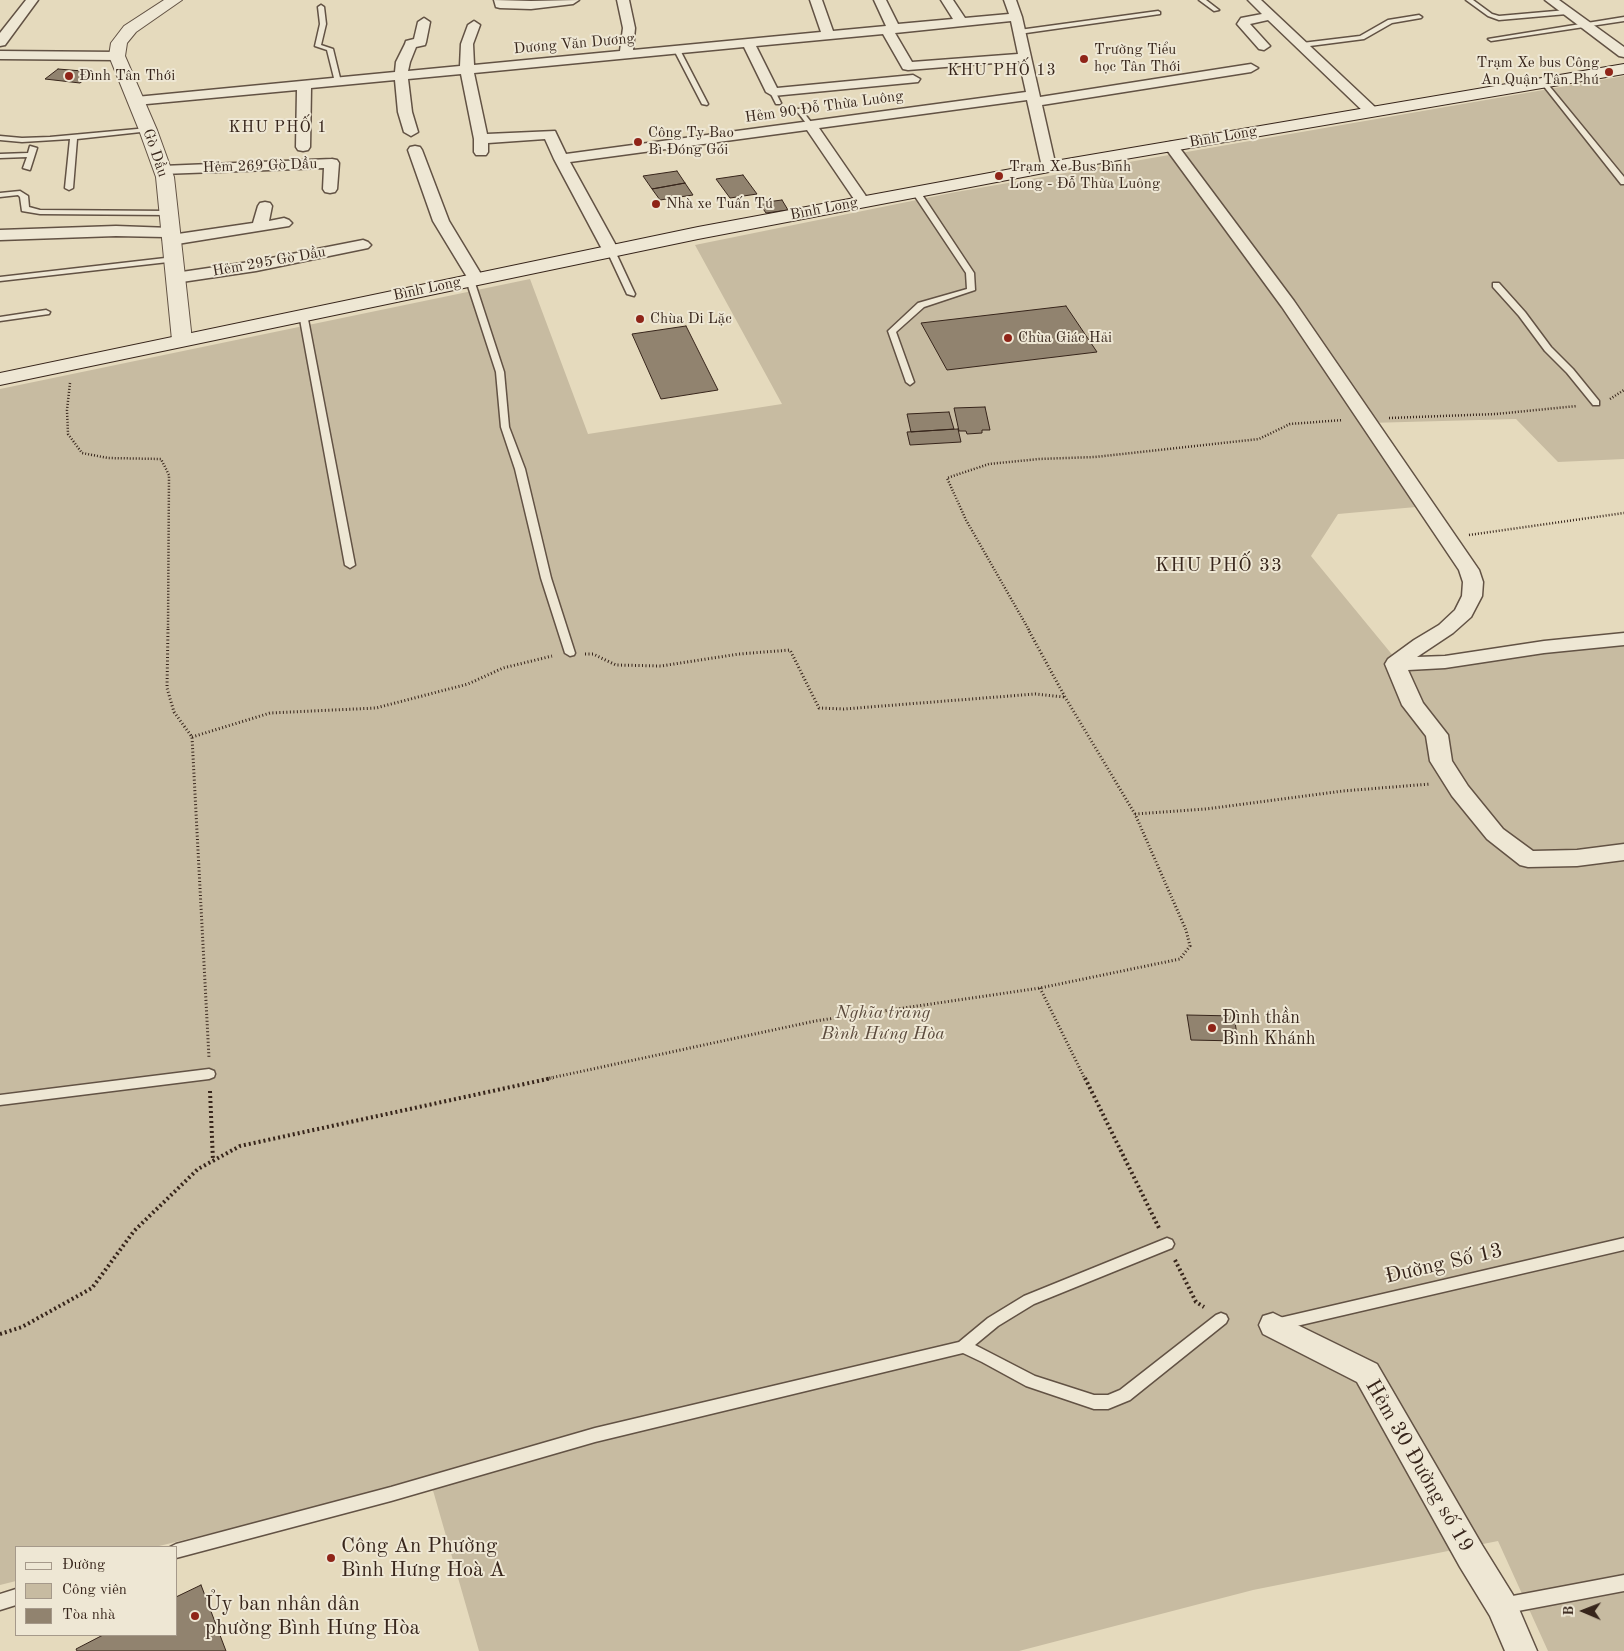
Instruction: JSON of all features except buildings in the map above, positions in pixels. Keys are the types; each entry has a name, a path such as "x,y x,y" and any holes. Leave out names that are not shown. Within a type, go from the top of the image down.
{"main road":[{"path":"117,56 119,43 130,29 174,0"},
{"name":"Gò Dầu","path":"117,56 148,130 165,177 182,340"},
{"name":"Bình Long","path":"0,379 610,251 916,192 1371,111 1624,69"}],"street":[{"path":"0,42 32,0"},
{"path":"500,0 500,4 531,5 573,0"},
{"path":"623,0 629,28 626,55"},
{"path":"816,0 828,36"},
{"path":"880,0 890,29 908,66 1024,57"},
{"path":"947,0 961,22"},
{"path":"1010,0 1016,17 1049,167"},
{"path":"1254,0 1371,111"},
{"path":"1551,0 1624,53"},
{"path":"1264,46 1243,24 1245,21 1272,16"},
{"name":"Dương Văn Dương","path":"136,101 1016,17"},
{"path":"410,132 400,76 403,62 411,44 420,42 424,22"},
{"path":"474,25 467,44 467,70 481,145 550,134 561,159 610,251"},
{"path":"748,43 776,98 913,79"},
{"path":"0,55 117,56"},
{"name":"Hẻm 90 Đỗ Thừa Luông","path":"561,159 1034,99 1251,68"},
{"path":"302,147 304,85"},
{"path":"811,126 864,202"},
{"path":"1171,146 1288,304 1470,570 1473,582 1472,596 1464,613 1446,629 1421,644 1395,664"},
{"path":"415,150 441,222 473,280"},
{"name":"Hẻm 269 Gò Dầu","path":"162,170 332,163 330,188"},
{"path":"260,226 265,206"},
{"path":"0,235 116,231 171,237 284,223"},
{"name":"Hẻm 295 Gò Dầu","path":"176,278 256,266 363,244"},
{"path":"1395,664 1445,662 1544,647 1624,639"},
{"path":"1395,664 1413,705 1437,735 1441,762 1454,782 1495,834 1528,859 1577,858 1624,852"},
{"name":"Hẻm 30 Đường số 19","path":"1273,1326 1367,1373 1471,1556 1502,1606 1521,1651"}],"lane":[{"path":"1202,0 1216,10"},
{"path":"1468,0 1490,15 1499,18 1567,12"},
{"path":"321,7 323,24 318,46 330,49 338,82"},
{"path":"1019,32 1158,13"},
{"path":"1302,46 1362,38 1390,21 1419,17"},
{"path":"1491,39 1624,19"},
{"path":"677,50 705,104"},
{"path":"1544,83 1624,182"},
{"path":"799,110 811,126"},
{"path":"50,139 56,128"},
{"path":"0,138 37,140 148,130"},
{"path":"69,188 74,137"},
{"path":"27,168 37,140"},
{"path":"0,156 31,155"},
{"path":"910,382 892,331 921,305 972,290 970,273 916,192"},
{"path":"0,195 20,193 24,196 25,209 40,212 169,213"},
{"path":"610,251 631,294"},
{"path":"0,279 174,259"},
{"path":"473,280 500,372 505,427 520,469 546,578 570,653"},
{"path":"1496,285 1522,314 1548,349 1570,371 1596,403"},
{"path":"0,319 46,312"},
{"path":"304,314 350,565"},
{"path":"0,1100 209,1074"},
{"path":"178,1549 391,1494 595,1435 963,1347 993,1322 1029,1300 1167,1244"},
{"name":"Đường Số 13","path":"1273,1326 1624,1244"},
{"path":"963,1347 987,1357 1032,1381 1094,1402 1108,1402 1125,1395 1222,1319"},
{"path":"1502,1606 1624,1583"},
{"path":"0,1602 15,1597"}],"path":[{"path":"70,364 70,388 67,410 68,434 82,454 108,458 161,459 168,475 168,688 174,712 192,736 213,1160"},
{"path":"0,1334 22,1327 92,1288 134,1231 198,1168 240,1146 815,1021 1040,988 1180,959 1190,946 1186,930 1135,814 1065,698 999,576 966,520 947,478 989,464 1039,459 1095,457 1258,440 1290,424 1553,410 1608,401 1624,390"},
{"path":"1449,538 1624,513"},
{"path":"192,736 228,727 270,713 376,708 468,684 503,668 542,657 570,653 593,654 616,665 661,666 739,654 790,650 819,708 844,709 1035,694 1065,698"},
{"path":"1135,814 1206,809 1343,791 1454,782"},
{"path":"1040,988 1196,1302 1222,1319"}],"green space":[{"name":"Nghĩa trang Bình Hưng Hòa","path":"1624,76 1624,459 1558,462 1516,419 1368,423 1416,507 1338,514 1311,556 1399,663 1624,635 1624,1651 1548,1651 1498,1541 1253,1590 1019,1651 479,1651 430,1480 159,1546 15,1546 15,1581 0,1585 0,389 530,279 588,434 782,404 695,245 956,192"}],"place":[{"name":"Trường Tiểu học Tân Thới","path":"1084,59"},
{"name":"Trạm Xe bus Công An Quận Tân Phú","path":"1609,72"},
{"name":"Đình Tân Thới","path":"69,76"},
{"name":"Công Ty Bao Bì Đóng Gói","path":"638,142"},
{"name":"Trạm Xe Bus Bình Long - Đỗ Thừa Luông","path":"999,176"},
{"name":"Nhà xe Tuấn Tú","path":"656,204"},
{"name":"Chùa Di Lặc","path":"640,319"},
{"name":"Chùa Giác Hải","path":"1008,338"},
{"name":"Đình thần Bình Khánh","path":"1212,1028"},
{"name":"Công An Phường Bình Hưng Hoà A","path":"331,1558"},
{"name":"Ủy ban nhân dân phường Bình Hưng Hòa","path":"195,1616"}],"district":[{"name":"KHU PHỐ 13","path":"1002,71"},
{"name":"KHU PHỐ 1","path":"278,128"},
{"name":"KHU PHỐ 33","path":"1219,566"}]}
